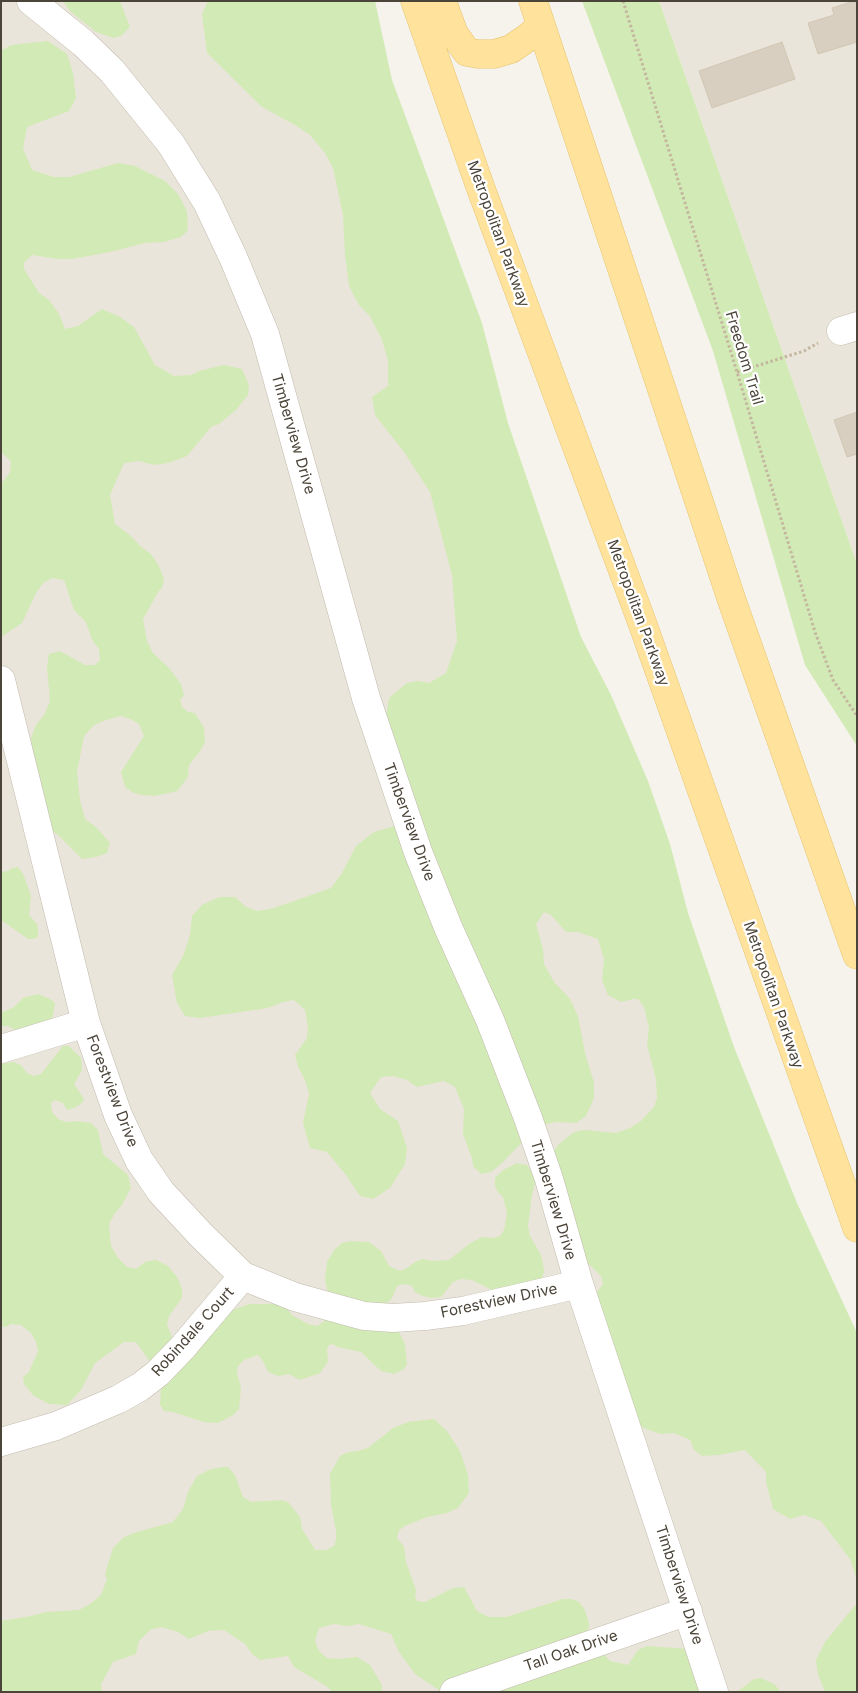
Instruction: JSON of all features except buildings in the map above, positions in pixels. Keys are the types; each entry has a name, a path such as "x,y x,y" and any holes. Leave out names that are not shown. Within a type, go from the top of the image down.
{"main road":[{"name":"Metropolitan Parkway","path":"414,1 484,198 640,615 857,1228"},
{"path":"442,1 454,34 467,52 478,54 494,54 511,49 527,38 537,13"},
{"path":"537,13 732,600 857,955"}],"street":[{"name":"Timberview Drive","path":"31,1 83,43 112,71 171,144 207,202 233,257 265,334 366,698 418,852 448,927 490,1020 528,1118 579,1284 714,1692"},
{"name":"Forestview Drive","path":"1,680 86,1023 118,1115 139,1160 161,1192 201,1235 244,1276 295,1297 364,1316 393,1318 463,1311 579,1284"},
{"path":"1,1050 86,1023"},
{"name":"Robindale Court","path":"1,1442 56,1426 119,1399 140,1387 158,1373 183,1347 244,1276"},
{"name":"Tall Oak Drive","path":"454,1692 688,1611"}],"path":[{"name":"Freedom Trail","path":"623,1 815,632 833,680 857,716"},
{"path":"737,372 804,351"}],"shaded area":[{"path":"1,1 350,1 857,1512 857,1692 1,1692"},
{"path":"659,1 857,1 857,564"}],"green space":[{"path":"63,1 120,1 130,27 121,36 113,38 96,32 70,11"},
{"path":"208,1 375,1 392,80 482,323 508,423 581,637 611,695 648,781 670,844 688,913 734,1047 797,1203 857,1333 857,1580 850,1559 821,1521 804,1515 790,1519 773,1509 766,1482 766,1472 745,1450 702,1456 694,1450 690,1440 674,1433 660,1434 639,1426 616,1361 614,1344 597,1309 597,1292 603,1284 601,1276 589,1264 572,1255 549,1157 560,1143 574,1132 585,1130 616,1133 630,1128 641,1121 654,1107 657,1098 656,1079 647,1045 649,1028 644,1007 638,999 621,1002 608,995 602,980 604,959 598,939 578,932 566,932 551,915 544,912 536,924 543,949 544,964 554,982 570,999 578,1016 585,1053 594,1083 594,1098 586,1116 576,1123 556,1122 538,1126 501,1164 491,1172 481,1174 473,1166 463,1134 464,1109 455,1087 444,1081 417,1087 407,1080 393,1076 381,1077 370,1093 380,1109 398,1121 407,1148 405,1164 390,1188 373,1199 360,1196 327,1152 310,1148 303,1123 309,1094 295,1055 307,1038 308,1027 305,1010 294,1000 268,1008 200,1018 185,1016 177,1003 172,975 183,956 190,935 192,916 202,905 219,897 235,897 246,907 258,911 274,908 331,888 342,873 356,846 374,832 402,822 386,717 389,698 407,683 418,681 429,683 446,673 457,641 452,575 430,492 404,452 375,415 372,397 388,386 388,361 382,340 370,316 359,305 349,286 343,215 333,168 325,153 310,135 262,107 207,53 202,14"},
{"path":"582,1 659,1 857,564 857,746 805,665 713,351"},
{"path":"48,41 67,54 73,73 76,98 69,111 27,127 23,148 32,170 54,177 69,177 118,163 135,166 165,181 178,194 187,211 188,230 181,237 164,242 145,243 72,259 32,255 24,263 24,269 39,293 49,300 59,314 65,329 78,326 102,309 120,317 134,327 155,365 174,376 191,375 199,371 224,365 242,369 249,385 248,395 236,410 219,424 211,427 187,456 168,463 154,465 139,461 124,463 110,495 115,524 151,554 159,566 164,579 162,588 143,619 147,641 153,653 169,668 181,684 184,695 180,700 182,707 188,712 195,713 204,728 205,741 201,750 189,765 188,777 177,791 155,796 142,795 134,793 125,787 121,772 144,736 139,724 121,716 94,725 84,736 77,772 80,800 85,819 96,827 110,843 107,853 82,859 57,834 45,828 31,738 50,701 47,667 49,654 60,651 85,665 95,665 100,660 99,649 92,640 86,622 74,610 64,580 52,578 43,583 36,593 22,623 1,637 1,484 10,472 11,461 1,452 1,51 11,45"},
{"path":"18,867 23,874 31,896 29,915 37,924 38,937 33,939 28,939 1,920 1,872"},
{"path":"38,994 55,1003 52,1021 19,1032 8,1026 1,1026 1,1013 14,1007 23,998"},
{"path":"63,1046 69,1046 81,1058 82,1070 74,1084 84,1099 76,1107 67,1110 63,1103 55,1100 51,1103 52,1112 58,1119 66,1122 91,1123 98,1130 103,1154 128,1175 131,1188 109,1224 111,1246 118,1258 127,1267 136,1269 145,1262 156,1260 168,1266 177,1277 182,1289 182,1298 169,1316 167,1325 172,1337 181,1341 225,1313 249,1304 278,1304 287,1309 292,1315 308,1324 317,1326 333,1315 325,1280 327,1262 334,1250 342,1243 351,1241 369,1242 381,1251 389,1266 400,1271 423,1259 431,1261 449,1260 469,1244 482,1237 492,1238 500,1236 504,1230 507,1213 503,1197 497,1191 495,1178 503,1170 517,1163 527,1165 535,1183 528,1226 530,1236 540,1253 543,1263 544,1272 542,1278 532,1288 494,1291 472,1280 461,1279 453,1282 441,1297 431,1298 415,1292 412,1286 405,1284 397,1286 392,1298 385,1305 405,1344 407,1364 404,1369 394,1374 381,1371 361,1352 338,1347 333,1344 329,1345 327,1349 328,1362 320,1373 300,1380 289,1374 278,1376 268,1372 258,1355 244,1360 238,1366 237,1373 241,1388 239,1409 233,1415 218,1423 204,1422 164,1411 160,1405 161,1388 156,1370 136,1342 124,1342 95,1363 81,1390 67,1405 49,1404 33,1395 24,1384 23,1377 29,1372 38,1351 31,1333 21,1325 1,1326 1,1064 13,1062 21,1065 27,1073 34,1076 41,1074"},
{"path":"434,1419 447,1431 460,1451 468,1475 469,1493 458,1508 447,1513 427,1517 399,1530 397,1538 404,1547 406,1562 416,1590 415,1596 417,1601 425,1602 453,1588 464,1587 477,1611 489,1617 506,1617 563,1599 572,1599 579,1602 585,1610 589,1624 588,1636 610,1661 628,1665 638,1650 647,1646 689,1649 705,1692 442,1692 415,1674 399,1652 391,1634 359,1624 348,1626 334,1624 319,1628 315,1641 319,1651 327,1658 357,1657 370,1665 382,1685 382,1692 333,1692 294,1667 288,1656 260,1660 253,1655 245,1644 224,1630 208,1631 189,1639 178,1632 161,1627 150,1630 139,1641 136,1654 113,1662 101,1684 102,1692 1,1692 1,1621 46,1612 79,1610 90,1604 101,1595 107,1579 105,1574 113,1548 124,1537 173,1522 183,1509 188,1492 197,1476 211,1469 228,1467 235,1475 243,1497 251,1502 281,1500 288,1502 300,1517 302,1529 315,1550 326,1550 334,1546 336,1540 331,1505 330,1474 340,1456 348,1452 368,1448 393,1428 408,1422"},
{"path":"857,1603 857,1692 825,1692 818,1675 816,1660 825,1642"},
{"path":"761,1678 774,1684 781,1692 737,1692 754,1679"}]}
